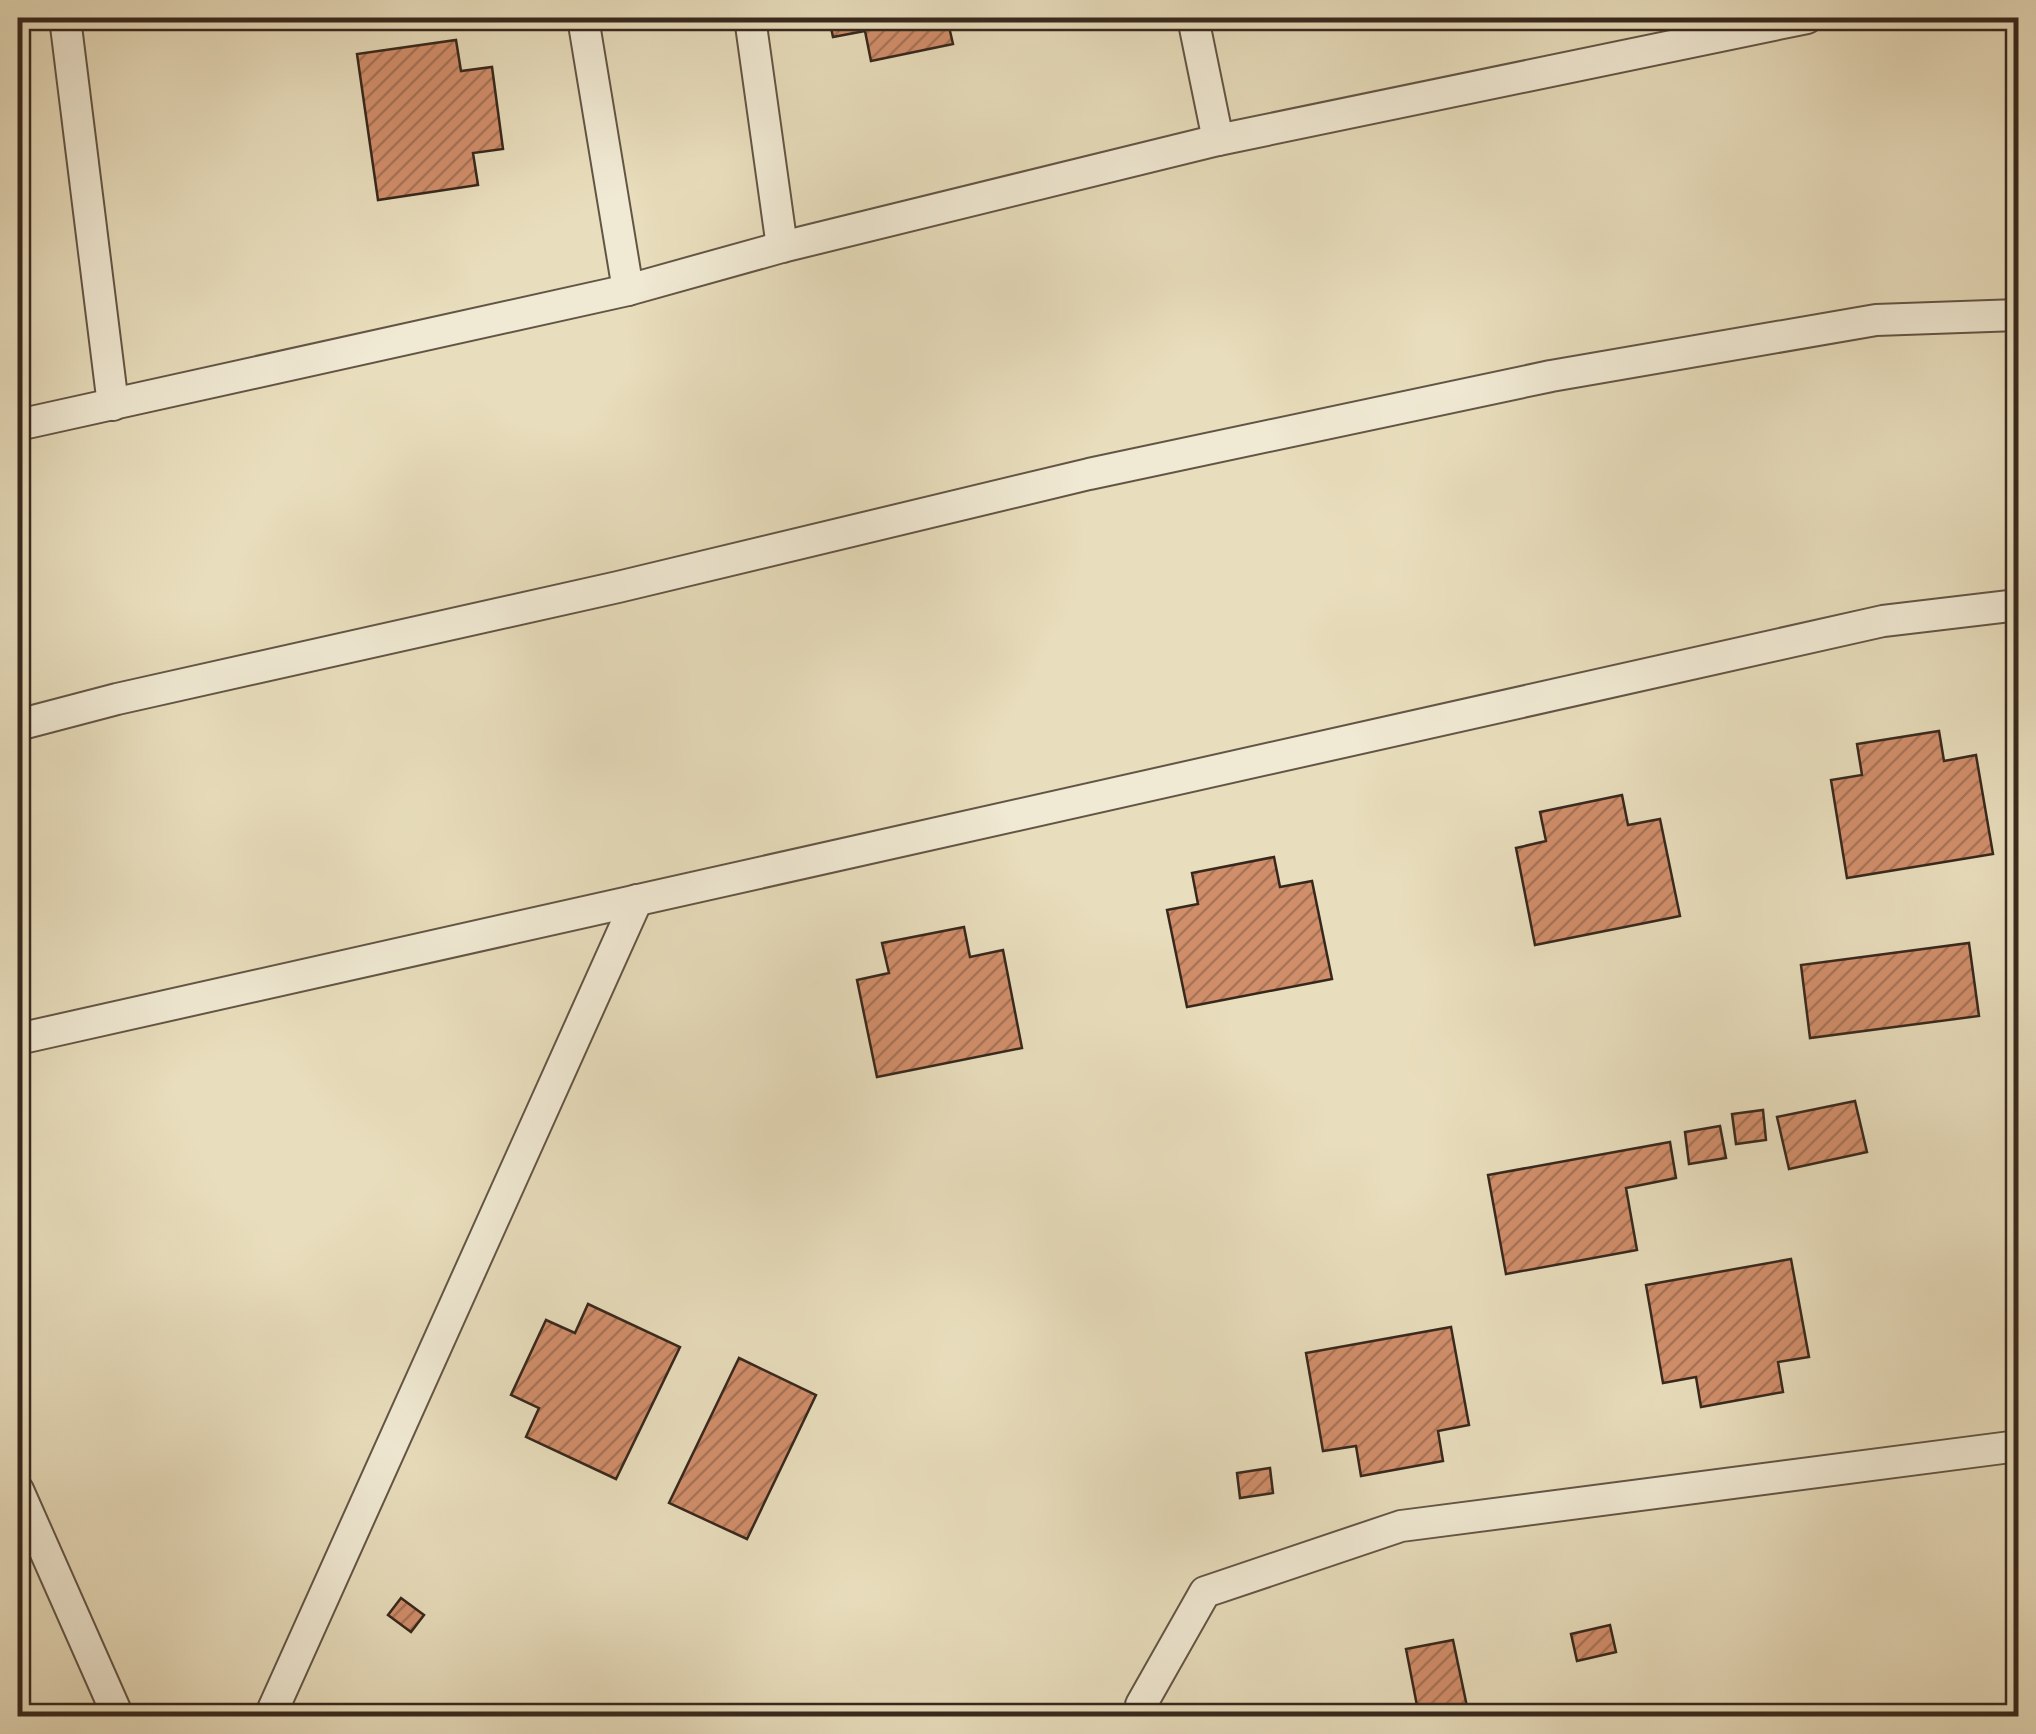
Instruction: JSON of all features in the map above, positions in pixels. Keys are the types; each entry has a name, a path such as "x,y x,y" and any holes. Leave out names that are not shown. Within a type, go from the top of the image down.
{"street":[{"path":"66,18 113,405"},
{"path":"584,18 628,290"},
{"path":"750,18 782,248"},
{"path":"1193,18 1218,140"},
{"path":"18,425 628,290 1218,140 1808,18"},
{"path":"18,725 1089,474 1551,376 1876,320 2018,315"},
{"path":"18,1039 1882,621 2018,606"},
{"path":"270,1716 637,900"},
{"path":"1140,1716 1141,1706 1205,1592 1401,1526 2018,1446"},
{"path":"18,1490 118,1716"}],"building":[{"path":"829,18 947,18 953,44 871,61 865,31 833,37"},
{"path":"456,40 461,71 492,67 503,149 473,153 478,185 378,200 357,54"},
{"path":"1939,731 1944,761 1976,755 1993,854 1847,878 1831,780 1862,775 1857,744"},
{"path":"1622,795 1628,825 1660,819 1680,916 1535,945 1516,848 1546,841 1540,812"},
{"path":"1274,857 1280,887 1312,881 1332,979 1187,1007 1167,910 1198,904 1192,873"},
{"path":"964,927 970,957 1003,950 1022,1048 877,1077 857,980 889,973 882,943"},
{"path":"1969,943 1979,1016 1810,1038 1801,965"},
{"path":"1855,1101 1867,1152 1789,1169 1777,1117"},
{"path":"1763,1110 1766,1140 1736,1144 1732,1114"},
{"path":"1720,1126 1726,1158 1689,1164 1685,1132"},
{"path":"1670,1142 1676,1178 1626,1188 1637,1250 1506,1274 1488,1175"},
{"path":"1791,1259 1809,1357 1778,1362 1783,1392 1701,1407 1696,1377 1663,1383 1646,1285"},
{"path":"588,1304 680,1347 616,1479 526,1437 539,1408 511,1395 546,1320 575,1333"},
{"path":"1451,1327 1469,1425 1438,1431 1443,1461 1361,1476 1356,1446 1323,1451 1306,1353"},
{"path":"739,1358 816,1395 747,1539 669,1503"},
{"path":"1270,1468 1273,1493 1240,1498 1237,1473"},
{"path":"401,1598 424,1615 411,1632 388,1615"},
{"path":"1610,1625 1616,1652 1577,1661 1571,1634"},
{"path":"1453,1640 1469,1716 1419,1716 1406,1649"}]}
